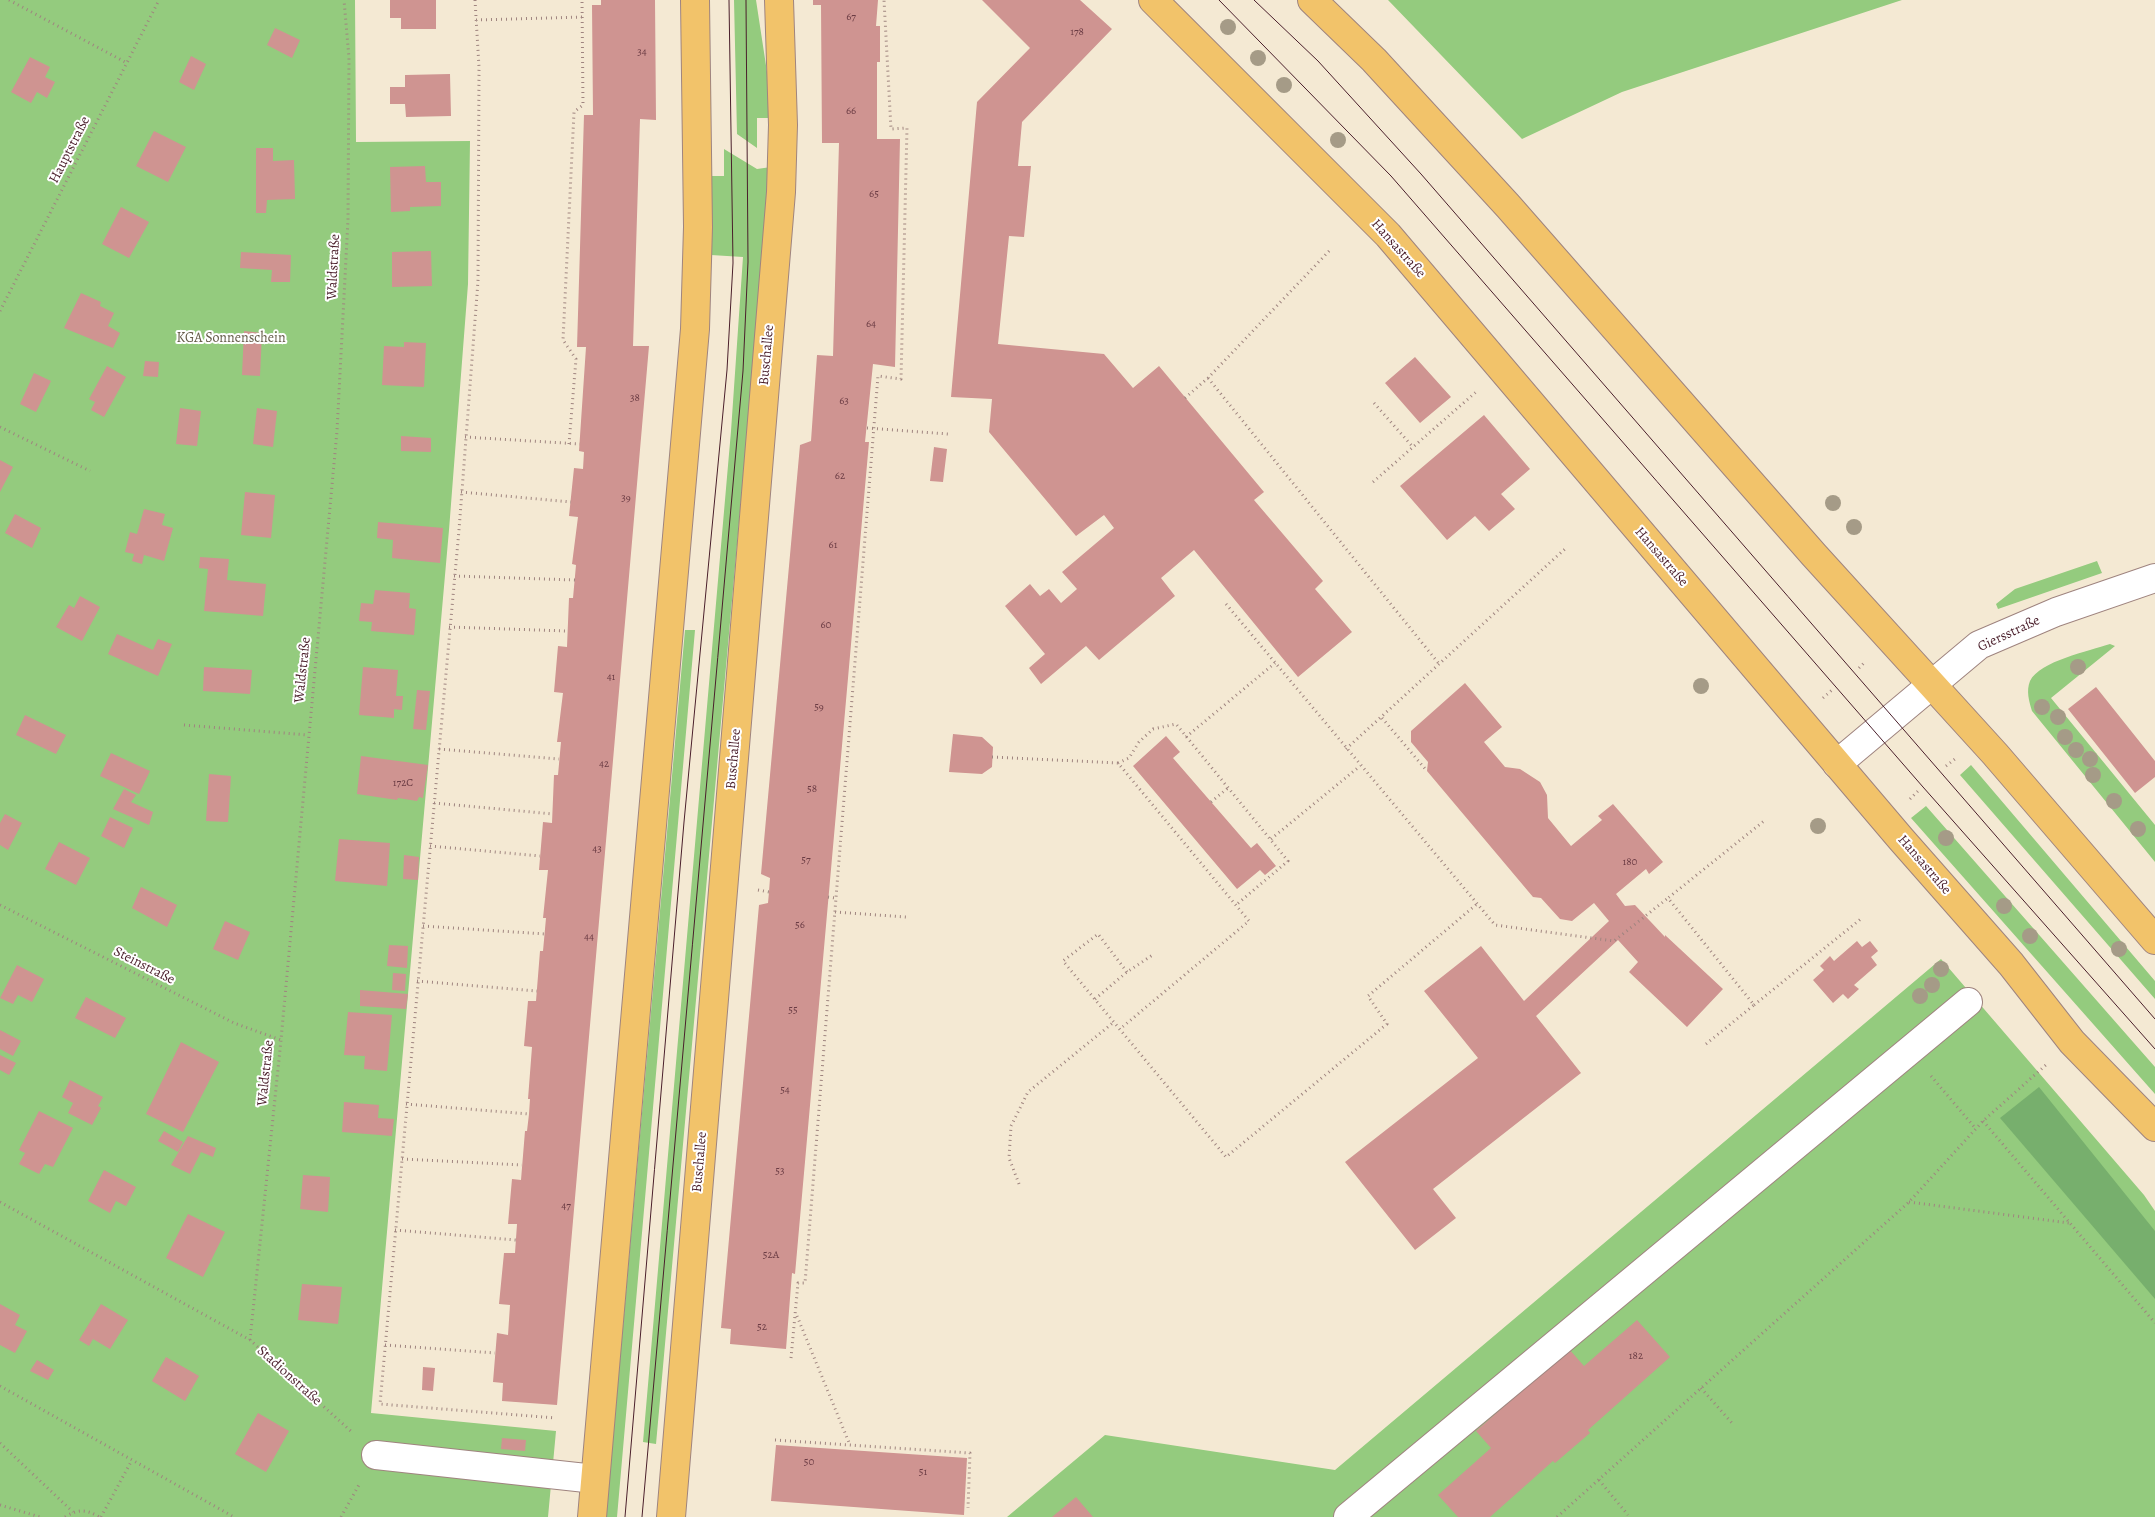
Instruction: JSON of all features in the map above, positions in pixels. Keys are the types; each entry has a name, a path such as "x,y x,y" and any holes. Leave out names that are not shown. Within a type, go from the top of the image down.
{"main road":[{"path":"592,1517 695,328 698,165 695,0"},
{"name":"Buschallee","path":"671,1517 781,192 783,125 779,0"},
{"name":"Hansastraße","path":"1153,0 1388,235 1837,764 2011,964 2072,1042 2155,1127"},
{"path":"1312,0 1374,60 1508,206 1814,555 1995,754 2155,940"}],"street":[{"name":"Giersstraße","path":"1837,764 1979,645 2056,612 2155,578"},
{"path":"1348,1517 1968,1002"},
{"path":"376,1455 595,1479"}],"path":[{"path":"9,0 127,62"},
{"name":"Hauptstraße","path":"0,311 159,0"},
{"name":"Waldstraße","path":"250,1340 281,1040 337,431 348,220 349,58 344,0"},
{"path":"475,0 479,66 478,281 439,749 380,1404 556,1418"},
{"path":"569,444 576,359 563,340 574,112 583,105 584,16 582,0"},
{"path":"791,1358 798,1283 804,1283 878,376 901,379 907,128 891,129 884,0"},
{"path":"476,20 584,16"},
{"path":"1185,398 1208,378 1331,249"},
{"path":"1208,378 1440,665"},
{"path":"1373,482 1477,391"},
{"path":"1374,403 1413,447"},
{"path":"0,427 90,471"},
{"path":"867,428 948,434"},
{"path":"465,437 580,444"},
{"path":"461,492 571,502"},
{"path":"1346,749 1566,548"},
{"path":"454,576 575,580"},
{"path":"1226,604 1495,925 1614,941 1764,821"},
{"path":"449,627 566,631"},
{"path":"1186,737 1275,663"},
{"path":"1821,700 1832,690"},
{"path":"1382,718 1427,771"},
{"path":"992,757 1118,763 1129,758 1139,742 1154,729 1176,724 1288,861 1236,905"},
{"path":"184,725 308,735"},
{"path":"439,749 559,759"},
{"path":"1118,763 1249,921 1120,1030"},
{"path":"1271,840 1360,766"},
{"path":"1211,802 1228,788"},
{"path":"434,803 553,814"},
{"path":"430,846 540,856"},
{"path":"752,890 769,892"},
{"path":"828,897 836,898"},
{"path":"1668,898 1754,1005"},
{"path":"1127,972 1098,934 1063,961 1226,1157 1387,1024 1368,996 1477,904"},
{"name":"Steinstraße","path":"0,905 234,1023 281,1040"},
{"path":"835,912 906,917"},
{"path":"1706,1044 1862,918"},
{"path":"423,926 545,934"},
{"path":"1095,999 1127,972 1154,954"},
{"path":"417,981 537,991"},
{"path":"1019,1184 1009,1158 1010,1126 1028,1092 1114,1022"},
{"path":"1558,1517 1909,1202 1983,1121 2035,1073"},
{"path":"1935,1080 1976,1129"},
{"path":"406,1104 529,1114"},
{"path":"1983,1121 2155,1322"},
{"path":"402,1159 522,1165"},
{"name":"Stadionstraße","path":"0,1202 250,1340 376,1455"},
{"path":"1909,1202 2070,1223"},
{"path":"395,1230 516,1240"},
{"path":"796,1315 850,1445"},
{"path":"385,1345 495,1353"},
{"path":"0,1386 234,1517"},
{"path":"1701,1388 1732,1423"},
{"path":"775,1440 970,1453 968,1508"},
{"path":"0,1443 73,1512"},
{"path":"341,1517 376,1455"},
{"path":"66,1517 73,1512 90,1511 100,1517 132,1460"},
{"path":"1599,1480 1628,1515"},
{"path":"0,1505 40,1517"}],"green space":[{"name":"KGA Sonnenschein","path":"0,0 355,0 356,142 470,141 468,284 449,530 371,1413 556,1431 548,1517 0,1517"},
{"path":"734,0 756,0 767,72 770,118 757,118 757,148 737,134"},
{"path":"1388,0 1902,0 1622,92 1522,139"},
{"path":"724,149 757,169 771,167 656,1444 643,1442 731,431 743,257 711,255 711,176 724,176"},
{"path":"2097,561 2102,573 1998,609 1996,604 2015,589"},
{"path":"685,630 695,630 617,1517 606,1517"},
{"path":"2110,644 2115,646 2051,698 2155,825 2155,862 2032,711 2029,700 2028,688 2035,674 2054,662"},
{"path":"1971,765 2155,981 2155,999 1960,775"},
{"path":"1926,806 2155,1067 2155,1094 1911,818"},
{"path":"1941,959 2144,1195 2155,1211 2155,1517 1007,1517 1105,1435 1335,1470"},
{"path":"2039,1087 2155,1231 2155,1299 2000,1118"}],"building":[{"path":"390,0 436,0 436,29 401,29 401,18 390,18"},
{"path":"601,0 655,0 656,120 640,119 633,346 649,346 557,1405 502,1401 503,1383 493,1382 497,1333 508,1335 510,1305 499,1304 504,1253 515,1253 517,1224 508,1224 512,1179 521,1180 525,1131 527,1131 529,1114 530,1099 528,1099 532,1047 524,1046 528,1001 536,1001 540,951 543,951 546,918 543,918 548,870 539,870 543,822 552,823 554,775 558,775 561,742 557,742 563,693 554,692 558,646 567,647 569,598 573,598 576,565 572,564 578,517 569,516 574,468 583,469 584,452 579,451 586,347 577,347 584,115 593,115 592,5 601,5"},
{"path":"813,0 878,0 876,26 880,26 880,62 877,62 877,139 900,139 895,367 873,364 865,442 869,442 795,1274 792,1273 786,1349 730,1344 731,1329 721,1328 759,905 768,903 769,892 770,878 761,874 800,445 811,441 817,355 833,356 839,143 822,143 821,5 813,5"},
{"path":"982,0 1080,0 1112,29 1022,122 1018,166 1031,166 1024,237 1009,236 998,344 1104,354 1133,388 1159,366 1264,492 1254,500 1323,581 1315,589 1352,632 1298,677 1194,550 1161,578 1175,596 1099,660 1086,646 1041,684 1029,668 1045,654 1005,606 1030,584 1040,596 1049,589 1061,603 1077,589 1062,572 1114,528 1104,515 1076,536 989,432 992,399 951,397 977,102 1030,48"},
{"path":"275,28 300,40 292,58 267,45"},
{"path":"191,56 206,64 194,90 179,82"},
{"path":"30,57 50,67 45,77 55,82 47,98 37,92 31,103 11,92"},
{"path":"450,74 451,116 406,117 405,104 390,104 390,87 405,87 405,75"},
{"path":"154,131 186,147 168,182 136,166"},
{"path":"256,148 273,148 273,161 294,160 295,199 267,200 266,213 256,213"},
{"path":"425,166 426,182 441,182 441,206 410,207 410,211 391,212 390,167"},
{"path":"121,207 149,222 129,258 102,244"},
{"path":"431,251 432,286 392,287 392,252"},
{"path":"241,252 291,255 290,282 271,282 272,270 240,268"},
{"path":"81,293 101,302 100,306 114,313 108,326 120,333 113,348 64,328"},
{"path":"244,331 262,333 260,376 242,375"},
{"path":"404,342 426,343 424,387 382,385 384,346 404,347"},
{"path":"1415,357 1451,397 1420,423 1385,383"},
{"path":"145,361 159,362 158,377 143,376"},
{"path":"107,366 126,377 104,417 91,410 95,402 89,399"},
{"path":"34,373 51,381 36,412 20,404"},
{"path":"180,408 201,411 197,446 176,444"},
{"path":"257,408 277,411 273,447 253,444"},
{"path":"1484,415 1530,469 1501,494 1515,509 1489,531 1475,516 1447,540 1400,486"},
{"path":"401,436 431,438 431,452 401,451"},
{"path":"934,447 947,449 943,482 930,481"},
{"path":"0,460 13,467 0,492"},
{"path":"245,492 275,495 271,538 241,535"},
{"path":"144,509 165,514 162,525 173,528 164,561 144,555 142,564 132,561 134,554 125,552 130,532 137,534"},
{"path":"15,514 41,528 32,548 5,533"},
{"path":"378,522 443,528 440,563 392,558 393,540 377,538"},
{"path":"200,557 229,559 227,580 266,584 263,616 204,611 208,569 199,568"},
{"path":"375,590 410,593 409,608 416,609 414,635 371,631 372,622 359,621 361,603 373,604"},
{"path":"80,596 100,607 82,641 56,627 69,605 74,608"},
{"path":"117,634 153,650 158,639 172,644 158,676 108,654"},
{"path":"204,667 252,670 250,694 203,691"},
{"path":"363,667 398,670 396,696 403,696 402,710 394,709 394,718 359,715"},
{"path":"1465,683 1502,727 1484,742 1505,767 1520,769 1540,782 1547,795 1548,818 1571,846 1602,820 1598,816 1613,804 1663,862 1649,874 1646,869 1616,894 1625,906 1635,905 1665,937 1665,935 1723,989 1687,1027 1629,972 1638,962 1618,940 1536,1016 1581,1073 1433,1189 1456,1218 1415,1250 1345,1162 1478,1058 1424,991 1481,946 1524,1001 1609,921 1594,903 1572,921 1560,919 1541,898 1533,897 1427,771 1428,762 1411,742 1411,731"},
{"path":"2096,687 2155,761 2155,777 2135,793 2068,709"},
{"path":"417,690 430,691 426,730 413,729"},
{"path":"25,715 66,735 56,754 16,735"},
{"path":"953,734 982,737 993,747 992,767 982,774 949,772"},
{"path":"1166,736 1180,752 1173,758 1251,848 1257,843 1276,866 1265,875 1260,870 1237,889 1133,766"},
{"path":"111,753 150,771 139,794 100,776"},
{"path":"361,756 428,765 423,798 419,797 417,801 398,798 397,800 357,794"},
{"path":"209,774 231,776 228,822 206,821"},
{"path":"124,789 136,795 131,802 153,812 149,825 113,809"},
{"path":"5,814 22,823 8,850 0,845 0,823"},
{"path":"110,817 133,828 124,848 101,836"},
{"path":"339,839 390,843 387,886 335,881"},
{"path":"59,842 90,858 76,885 45,869"},
{"path":"404,855 419,857 418,880 403,879"},
{"path":"141,887 177,905 167,927 132,908"},
{"path":"225,921 250,932 238,960 213,949"},
{"path":"1857,941 1862,947 1870,941 1878,951 1871,957 1877,965 1854,985 1859,989 1848,999 1843,994 1833,1003 1813,980 1824,970 1820,966 1830,956 1834,961"},
{"path":"389,945 408,946 407,968 387,966"},
{"path":"17,965 44,979 32,1002 18,995 13,1004 0,998"},
{"path":"393,973 406,974 405,991 392,990"},
{"path":"360,990 408,994 406,1009 360,1006"},
{"path":"86,997 126,1018 115,1038 75,1018"},
{"path":"348,1012 392,1015 387,1071 364,1069 365,1056 344,1055"},
{"path":"0,1030 21,1041 13,1056 0,1049"},
{"path":"181,1042 219,1062 183,1132 146,1114"},
{"path":"0,1055 16,1063 9,1075 0,1070"},
{"path":"70,1080 103,1097 98,1106 101,1108 92,1125 68,1113 73,1103 62,1097"},
{"path":"344,1102 379,1105 378,1118 394,1119 392,1136 342,1132"},
{"path":"39,1111 73,1128 53,1167 45,1164 39,1174 19,1164 25,1153 19,1150"},
{"path":"164,1131 183,1142 178,1152 158,1141"},
{"path":"188,1136 216,1148 213,1157 201,1152 190,1174 171,1165"},
{"path":"104,1170 136,1187 126,1206 116,1201 110,1213 88,1201"},
{"path":"303,1175 330,1177 328,1212 300,1209"},
{"path":"188,1214 225,1232 203,1277 166,1258"},
{"path":"302,1284 342,1287 338,1324 298,1320"},
{"path":"0,1304 20,1315 15,1325 27,1331 15,1353 0,1345"},
{"path":"101,1304 128,1320 110,1349 93,1339 89,1346 79,1340"},
{"path":"1637,1320 1670,1357 1588,1430 1590,1433 1555,1463 1553,1461 1490,1517 1458,1517 1438,1495 1491,1448 1476,1431 1517,1395 1511,1389 1526,1376 1531,1383 1569,1349 1584,1366"},
{"path":"166,1357 199,1376 185,1401 152,1381"},
{"path":"37,1360 54,1370 48,1380 30,1371"},
{"path":"423,1367 435,1368 433,1391 422,1390"},
{"path":"258,1413 289,1431 266,1472 235,1454"},
{"path":"502,1438 526,1440 525,1451 501,1449"},
{"path":"776,1445 967,1458 964,1515 771,1501"},
{"path":"1076,1497 1093,1517 1052,1517"}],"tram line":[{"path":"625,1517 684,822 727,370 733,263 729,0"},
{"path":"642,1517 743,371 748,262 746,0"},
{"path":"1219,0 1391,176 1923,787 2155,1049"},
{"path":"1254,0 1318,61 1421,174 2155,1019"}]}
